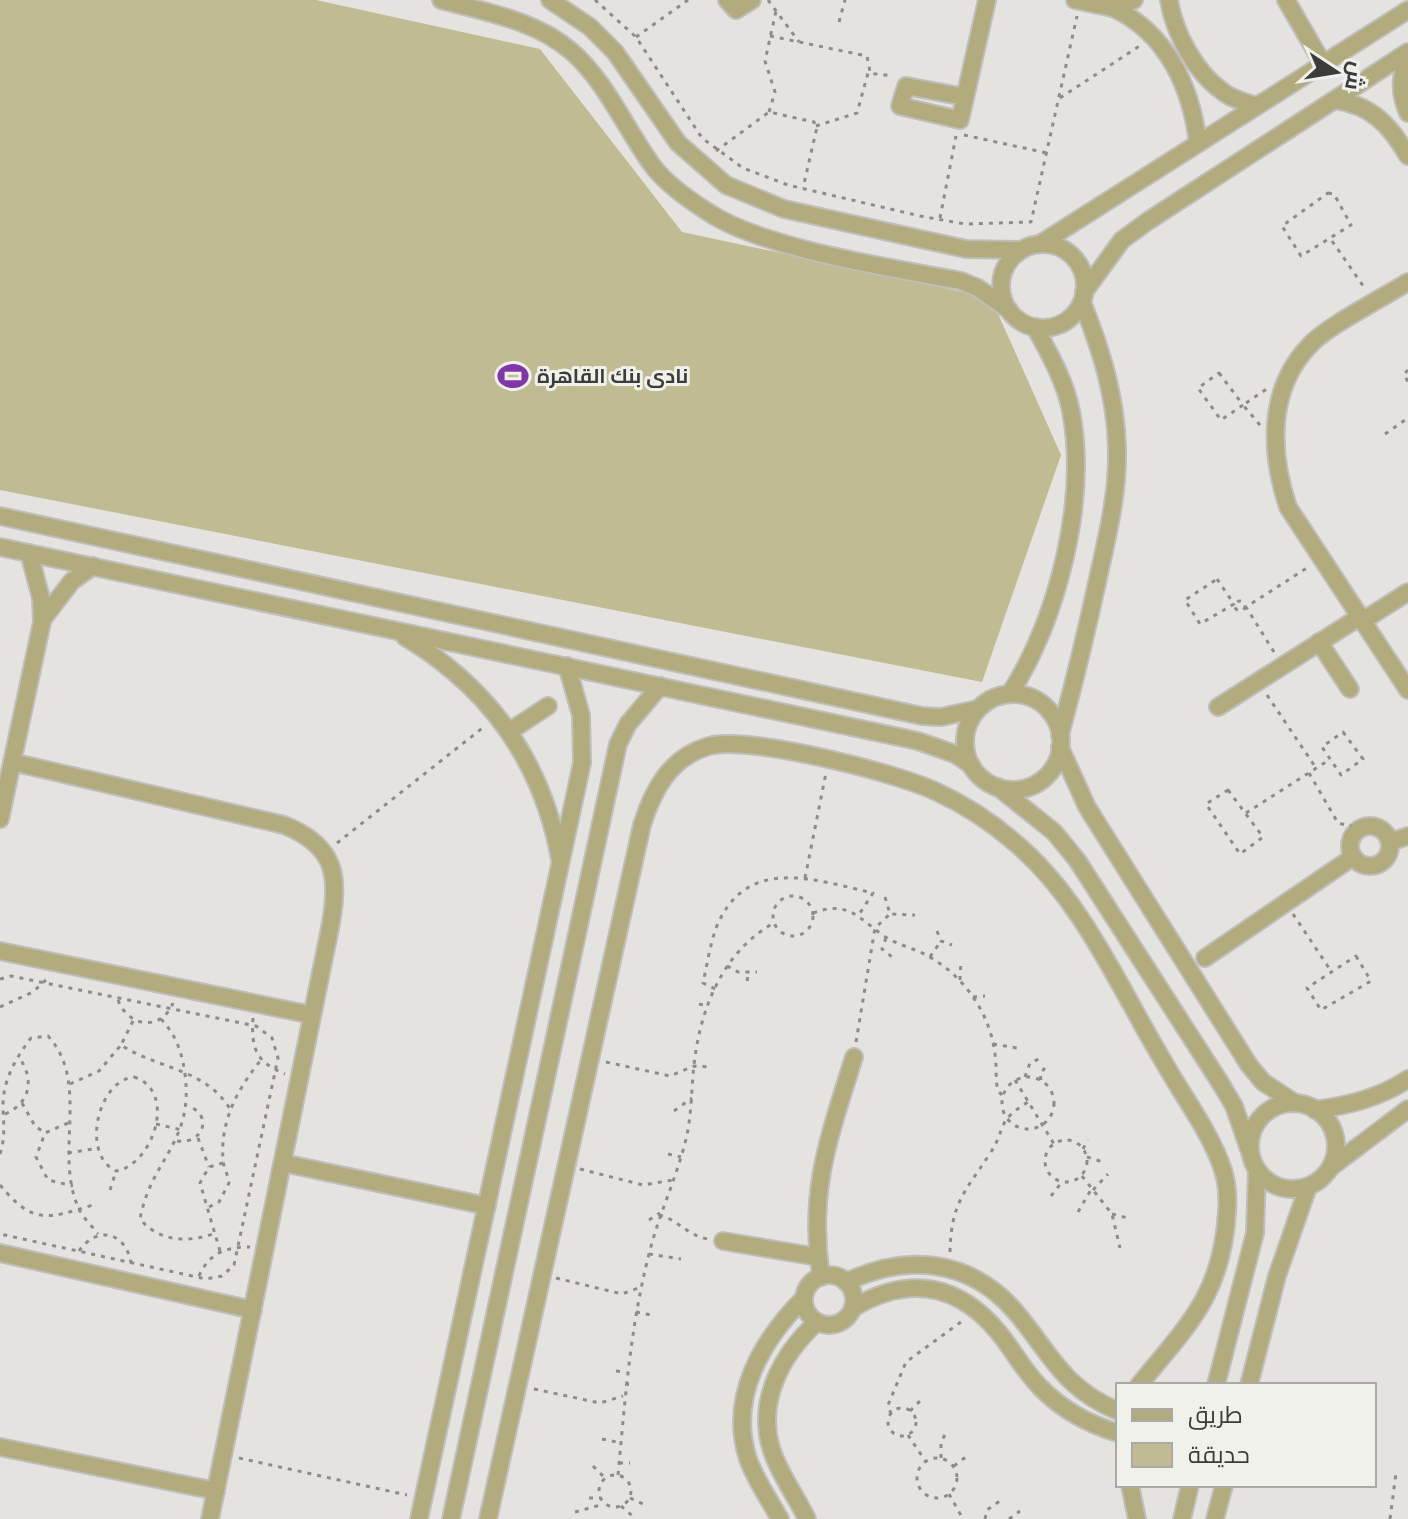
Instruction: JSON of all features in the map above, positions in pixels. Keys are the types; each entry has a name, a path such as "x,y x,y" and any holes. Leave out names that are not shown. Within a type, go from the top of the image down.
{"street":[{"path":"441,0 514,20 545,33 572,52 655,168 711,214 743,231 778,242 961,281 978,288 1035,327 1056,366 1071,408 1077,452 1074,497 1046,626 1010,694"},
{"path":"550,0 590,27 615,52 678,143 726,185 754,199 799,212 966,249 1020,250 1040,244 1408,10"},
{"path":"727,0 736,10 752,0"},
{"path":"965,97 905,86 902,109 960,120 987,0"},
{"path":"1078,0 1113,8 1143,25 1155,37 1184,81 1194,111 1198,143"},
{"path":"1113,8 1134,0"},
{"path":"1169,0 1180,38 1200,67 1221,91 1256,106"},
{"path":"1286,0 1323,64"},
{"path":"1035,327 1063,323 1122,240 1408,54"},
{"path":"1408,54 1401,72 1400,95 1408,113"},
{"path":"1335,100 1356,103 1375,112 1408,156"},
{"path":"998,787 1022,789 1033,785 1051,769 1115,502 1117,462 1112,396 1083,297 1082,271 1070,253 1040,244"},
{"path":"1009,310 1001,289 1002,278 1012,258 1020,250"},
{"path":"1408,282 1310,344 1291,373 1283,394 1274,439 1277,474 1288,507 1408,690"},
{"path":"0,516 922,716 941,717 978,709"},
{"path":"0,547 918,741 946,750 971,765"},
{"path":"0,819 42,622 41,598 29,553"},
{"path":"42,622 72,581 93,566"},
{"path":"1218,707 1319,642 1408,592"},
{"path":"393,630 433,653 468,682 499,715 540,786 561,866"},
{"path":"1319,642 1350,689"},
{"path":"419,1519 582,763 581,715 567,666"},
{"path":"451,1519 618,744 628,724 660,686"},
{"path":"1217,1383 1255,1233 1257,1170 1234,1106 1077,860 1054,832 978,775 971,765 965,742 971,718 978,709 987,701 1010,694 1033,698 1043,705 1057,724 1060,741 1087,807 1249,1065 1263,1082 1295,1103 1315,1110 1354,1105 1389,1091 1408,1079"},
{"path":"510,731 548,706"},
{"path":"488,1519 642,825 651,798 664,775 684,758 707,746 733,742 906,779 935,791 991,823 1039,865 1078,915 1223,1171 1227,1213 1216,1274 1196,1318 1141,1383"},
{"path":"12,762 284,825 307,835 325,852 335,876 335,901 210,1519"},
{"path":"1378,827 1390,842 1387,855 1377,864 1364,865 1353,857 1349,844 1359,828 1378,827"},
{"path":"1390,842 1408,836"},
{"path":"1205,958 1353,857"},
{"path":"0,951 312,1015"},
{"path":"821,1277 815,1207 819,1172 854,1057"},
{"path":"1250,1152 1258,1121 1275,1108 1295,1103"},
{"path":"1250,1383 1277,1276 1308,1187 1408,1109"},
{"path":"1315,1110 1334,1135 1331,1167"},
{"path":"283,1163 487,1206"},
{"path":"1257,1170 1280,1187 1308,1187"},
{"path":"723,1241 818,1257"},
{"path":"0,1253 253,1310"},
{"path":"846,1282 894,1265 913,1263 950,1268 992,1288 1015,1311 1064,1378 1093,1400 1116,1410"},
{"path":"780,1519 760,1488 748,1457 742,1424 754,1365 768,1340 804,1298 813,1282 821,1277 839,1277 846,1282 852,1290 853,1308"},
{"path":"804,1298 810,1316 817,1322 834,1325 842,1322 853,1308 883,1293 916,1287 938,1290 978,1310 1051,1398 1083,1419 1116,1430"},
{"path":"807,1519 773,1452 767,1427 769,1403 780,1368 799,1338 817,1322"},
{"path":"0,1447 216,1491"},
{"path":"1130,1487 1137,1519"},
{"path":"1215,1519 1223,1487"},
{"path":"1182,1519 1188,1492"}],"path":[{"path":"595,0 636,37 687,118 716,151 743,168 802,188 965,224 1030,224 1078,0"},
{"path":"636,37 688,0"},
{"path":"768,0 799,42"},
{"path":"839,22 845,0"},
{"path":"716,151 769,112 775,92 765,63 776,11"},
{"path":"770,36 867,56 870,72 857,113 816,126"},
{"path":"1059,99 1155,37"},
{"path":"870,72 897,77 905,86"},
{"path":"769,112 814,122 816,126"},
{"path":"802,188 816,126"},
{"path":"940,219 957,134 1047,153"},
{"path":"1330,192 1352,222 1331,239 1304,256 1282,226 1330,192"},
{"path":"1331,239 1375,303"},
{"path":"1408,370 1404,375 1408,382"},
{"path":"1243,405 1220,420 1198,388 1221,373 1243,405 1274,439"},
{"path":"1385,434 1408,418"},
{"path":"1282,666 1246,607 1242,600 1234,604 1202,624 1185,600 1215,579 1234,604 1239,611 1246,607 1322,558"},
{"path":"1258,681 1316,768"},
{"path":"325,852 499,715"},
{"path":"1343,732 1363,759 1341,775 1329,760 1322,747 1343,732"},
{"path":"1246,813 1329,760"},
{"path":"805,878 828,761"},
{"path":"1309,773 1338,823 1359,828"},
{"path":"1229,790 1246,813 1263,839 1240,854 1206,804 1229,790"},
{"path":"715,989 703,983 716,929 727,910 760,882 777,876 805,878 873,893 859,914"},
{"path":"788,896 802,897 813,913 811,926 801,935 782,933 774,923 774,909 788,896"},
{"path":"885,897 890,914"},
{"path":"1286,904 1332,972"},
{"path":"813,913 832,909 859,914 886,938 930,957 960,980 985,1019 993,1044 998,1091 1003,1096 1005,1116 989,1155 971,1177 957,1203 951,1231 950,1268"},
{"path":"854,1057 875,928 890,914 915,915"},
{"path":"618,1475 623,1396 636,1312 660,1214 681,1157 689,1122 697,1047 708,1006 727,966 742,944 774,923"},
{"path":"937,931 941,941 952,945"},
{"path":"886,938 882,949 892,957"},
{"path":"930,957 941,941"},
{"path":"1358,956 1371,979 1323,1010 1307,988 1332,972 1358,956"},
{"path":"960,980 961,960"},
{"path":"0,1007 17,1001 44,983 58,963"},
{"path":"727,966 733,971 757,972"},
{"path":"747,981 749,972"},
{"path":"117,975 117,998 122,1012 133,1021 147,1024 161,1019 171,1009 178,988"},
{"path":"0,979 11,976 253,1025 272,1038 278,1058 238,1247 228,1272 214,1279 199,1277 0,1234"},
{"path":"973,997 985,996"},
{"path":"254,1003 252,1037 261,1060 275,1070 300,1080"},
{"path":"699,1004 708,1006"},
{"path":"985,1019 988,1013"},
{"path":"161,1019 175,1038 185,1073 187,1105 182,1130 157,1173 140,1219 169,1238 201,1238 216,1233"},
{"path":"70,1084 99,1071 121,1045 133,1021"},
{"path":"0,1154 4,1143 5,1085 18,1056 31,1038 48,1036 65,1061 70,1084 68,1153 79,1210 98,1234"},
{"path":"993,1044 1017,1048"},
{"path":"121,1045 151,1062 212,1085 230,1109"},
{"path":"689,1045 697,1047"},
{"path":"18,1056 29,1079 22,1103 26,1115 45,1133"},
{"path":"1025,1077 1030,1063 1043,1057"},
{"path":"590,1058 670,1076 694,1066 710,1067"},
{"path":"209,1207 219,1202 229,1183 223,1163 230,1109 247,1077 261,1060"},
{"path":"1041,1080 1040,1074 1048,1064"},
{"path":"110,1190 116,1171 144,1154 156,1124 151,1092 144,1081 129,1077 115,1087 103,1105 97,1126 99,1148 109,1168 116,1171"},
{"path":"1003,1096 1015,1080 1025,1077 1041,1080 1050,1089 1054,1102 1051,1115 1042,1125 1022,1128 1005,1116"},
{"path":"1015,1080 1054,1144"},
{"path":"674,1111 692,1098"},
{"path":"1005,1116 1028,1102"},
{"path":"3,1114 22,1103"},
{"path":"177,1141 188,1143 198,1138 204,1129 203,1118 197,1109 187,1105"},
{"path":"689,1122 696,1120"},
{"path":"68,1123 45,1133 36,1157 48,1180 73,1186"},
{"path":"156,1124 182,1130"},
{"path":"198,1138 209,1167"},
{"path":"1062,1182 1052,1176 1046,1166 1047,1154 1054,1144 1067,1140 1083,1149 1087,1157 1082,1176"},
{"path":"1083,1149 1088,1140"},
{"path":"68,1153 99,1148"},
{"path":"668,1154 681,1157"},
{"path":"1087,1157 1103,1162"},
{"path":"220,1251 209,1207 200,1192 203,1174 209,1167 223,1163"},
{"path":"566,1165 643,1185 673,1180"},
{"path":"1078,1212 1092,1189 1108,1174"},
{"path":"1051,1196 1062,1182 1082,1176"},
{"path":"1082,1176 1112,1214 1120,1248"},
{"path":"0,1185 22,1210 33,1215 56,1215 93,1205"},
{"path":"649,1220 660,1214"},
{"path":"660,1214 677,1222 692,1235 723,1241"},
{"path":"1112,1214 1128,1218"},
{"path":"73,1269 78,1251 86,1240 98,1234 110,1234 121,1240 129,1250 130,1282"},
{"path":"194,1296 199,1277 211,1258 220,1251 238,1247 266,1247"},
{"path":"649,1254 681,1259"},
{"path":"541,1275 622,1294 641,1287"},
{"path":"910,1411 916,1425 908,1435 899,1436 890,1430 888,1405 906,1362 978,1310"},
{"path":"636,1312 651,1315"},
{"path":"616,1371 626,1372"},
{"path":"625,1384 634,1385"},
{"path":"516,1385 600,1403 623,1396"},
{"path":"910,1411 923,1398"},
{"path":"891,1414 900,1408 910,1411"},
{"path":"941,1458 940,1448 946,1433"},
{"path":"908,1435 926,1462"},
{"path":"602,1439 621,1443"},
{"path":"223,1454 424,1499"},
{"path":"954,1466 967,1456"},
{"path":"941,1458 954,1466 957,1478 949,1494 931,1497 921,1489 918,1478 926,1462 941,1458"},
{"path":"619,1463 630,1463"},
{"path":"593,1466 605,1478"},
{"path":"1390,1519 1396,1473"},
{"path":"604,1504 599,1487 605,1478 618,1475 628,1481 630,1498"},
{"path":"949,1494 963,1519"},
{"path":"589,1498 600,1498"},
{"path":"630,1498 645,1505"},
{"path":"621,1506 630,1498"},
{"path":"985,1519 987,1510 1004,1498"},
{"path":"575,1512 590,1511 604,1504 621,1506 636,1519"},
{"path":"1009,1519 1020,1511"}],"green space":[{"name":"نادى بنك القاهرة","path":"0,0 316,0 540,49 682,232 991,298 1061,455 982,682 0,490"}],"place":[{"name":"نادى بنك القاهرة","path":"513,376"}]}
